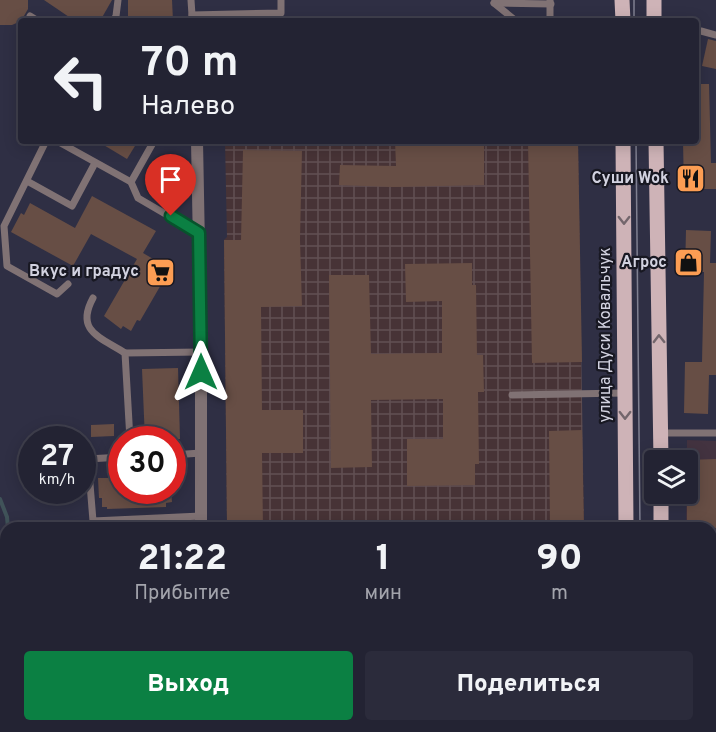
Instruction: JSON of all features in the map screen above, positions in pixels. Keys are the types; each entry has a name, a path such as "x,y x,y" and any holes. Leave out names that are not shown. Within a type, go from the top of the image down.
{"main road":[{"path":"622,0 623,18"},
{"path":"654,0 654,18"},
{"name":"улица Дуси Ковальчук","path":"623,144 626,522"},
{"path":"656,144 661,450"},
{"path":"661,504 661,522"}],"street":[{"path":"197,144 201,522"}],"lane":[{"path":"115,18 118,0"},
{"path":"191,0 192,18 281,13 281,0"},
{"path":"494,2 550,2 550,18"},
{"path":"494,2 513,18"},
{"path":"701,31 716,35"},
{"path":"45,144 4,226 7,266 57,294 68,284"},
{"path":"62,144 131,182 138,198 199,233"},
{"path":"131,182 152,144"},
{"path":"27,181 72,206 95,163"},
{"path":"93,298 86,310 85,322 92,332 125,353 201,352"},
{"path":"125,353 129,426"},
{"path":"512,395 625,393"},
{"path":"661,433 716,434"},
{"path":"186,454 201,453"},
{"path":"108,458 88,459 93,521 201,522"}],"shaded area":[{"path":"225,144 578,144 584,522 227,522 224,240 227,237"},
{"path":"687,440 716,441 716,522 686,522 686,504 698,504 698,450 687,450"}],"building":[{"path":"0,0 28,0 28,9 23,18 18,18 18,22 0,25"},
{"path":"44,0 112,0 102,18 71,18"},
{"path":"128,0 172,0 173,18 128,18"},
{"path":"708,39 716,41 716,69 702,66"},
{"path":"699,84 709,84 711,163 716,163 716,189 684,189 683,144 699,144"},
{"path":"102,144 136,144 127,159"},
{"path":"395,144 484,144 484,185 393,187 339,185 340,165 396,166"},
{"path":"528,144 578,144 582,362 532,363"},
{"path":"243,150 302,151 300,239 302,306 261,307 262,410 303,410 303,453 262,453 263,522 227,522 224,240 241,240"},
{"path":"92,196 156,231 143,253 160,263 158,265 166,270 159,281 162,283 140,321 137,320 131,331 123,326 121,329 104,316 137,259 91,234 73,266 11,232 21,213 24,215 30,203 75,228"},
{"path":"686,230 711,231 710,263 716,263 716,375 709,375 708,414 684,413 685,362 702,362 704,272 685,272"},
{"path":"472,263 472,285 476,285 477,355 483,355 484,392 478,392 479,464 475,464 475,485 407,486 407,439 443,439 443,399 371,400 372,467 331,468 329,275 369,275 371,354 442,353 442,301 406,302 405,264"},
{"path":"178,368 180,426 144,426 142,369"},
{"path":"114,424 114,426 108,426 108,436 96,437 96,426 91,425"},
{"path":"582,430 584,522 550,522 549,431"},
{"path":"716,459 716,522 687,522 687,504 698,504 698,460"},
{"path":"98,478 108,478 108,504 166,504 166,507 107,509 107,507 102,507"}],"waterway":[{"path":"0,499 7,522"}],"tram line":[{"path":"634,0 634,18"},
{"path":"636,144 640,522"}],"place":[{"name":"Суши Wok","path":"690,179"},
{"name":"Агрос","path":"688,263"},
{"name":"Вкус и градус","path":"160,272"}],"route":[{"path":"171,216 199,233 201,372"}]}
